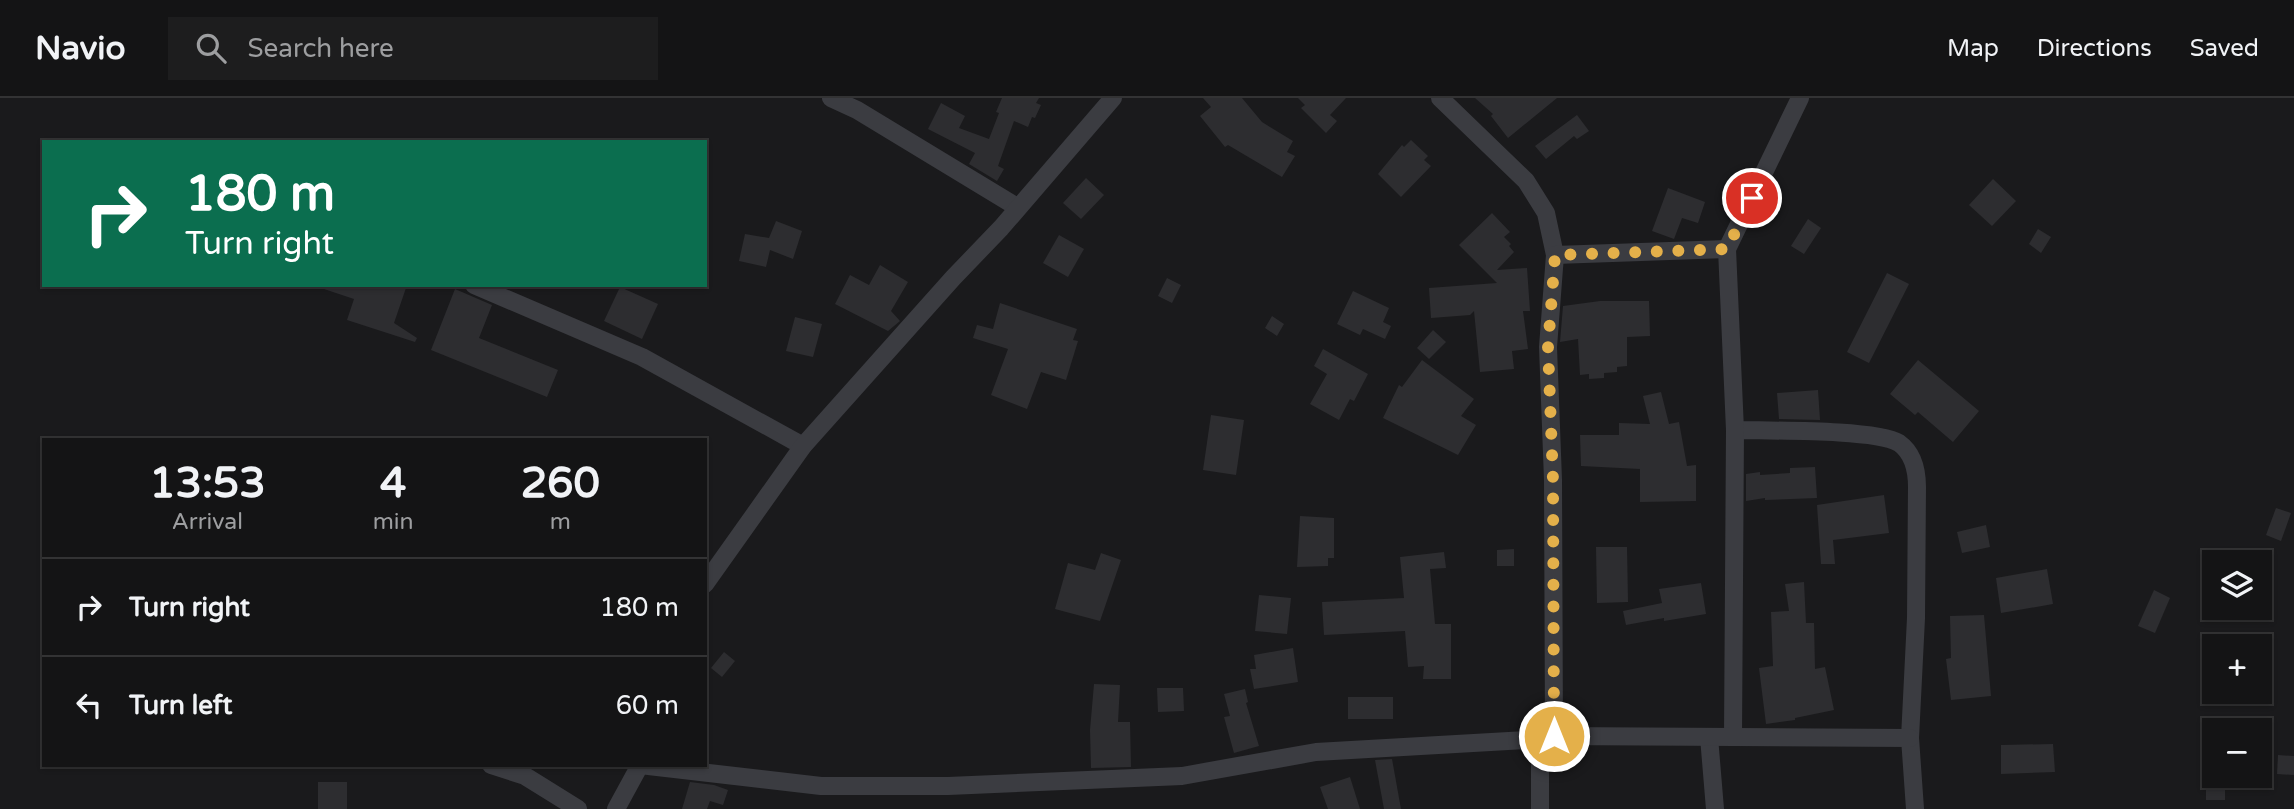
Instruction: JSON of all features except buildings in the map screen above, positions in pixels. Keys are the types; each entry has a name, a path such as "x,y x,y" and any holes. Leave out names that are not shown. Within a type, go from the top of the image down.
{"street":[{"path":"831,98 857,110 1017,207"},
{"path":"707,581 803,446 1001,228 1113,98"},
{"path":"1440,98 1526,181 1546,213 1555,255 1548,347 1553,480 1548,738 1540,748 1540,809"},
{"path":"1733,737 1735,430 1727,249 1800,98"},
{"path":"1555,255 1727,249"},
{"path":"479,287 642,357 803,446"},
{"path":"1735,430 1875,436 1901,445 1911,457 1917,472 1916,618 1910,738 1915,809"},
{"path":"1709,737 1715,809"},
{"path":"657,767 821,786 948,786 1182,776 1316,752 1548,738 1910,738"},
{"path":"497,767 526,776 578,809"},
{"path":"615,809 639,767"}],"route":[{"path":"1554,736 1553,480 1548,347 1555,255 1727,249 1752,198"}]}
